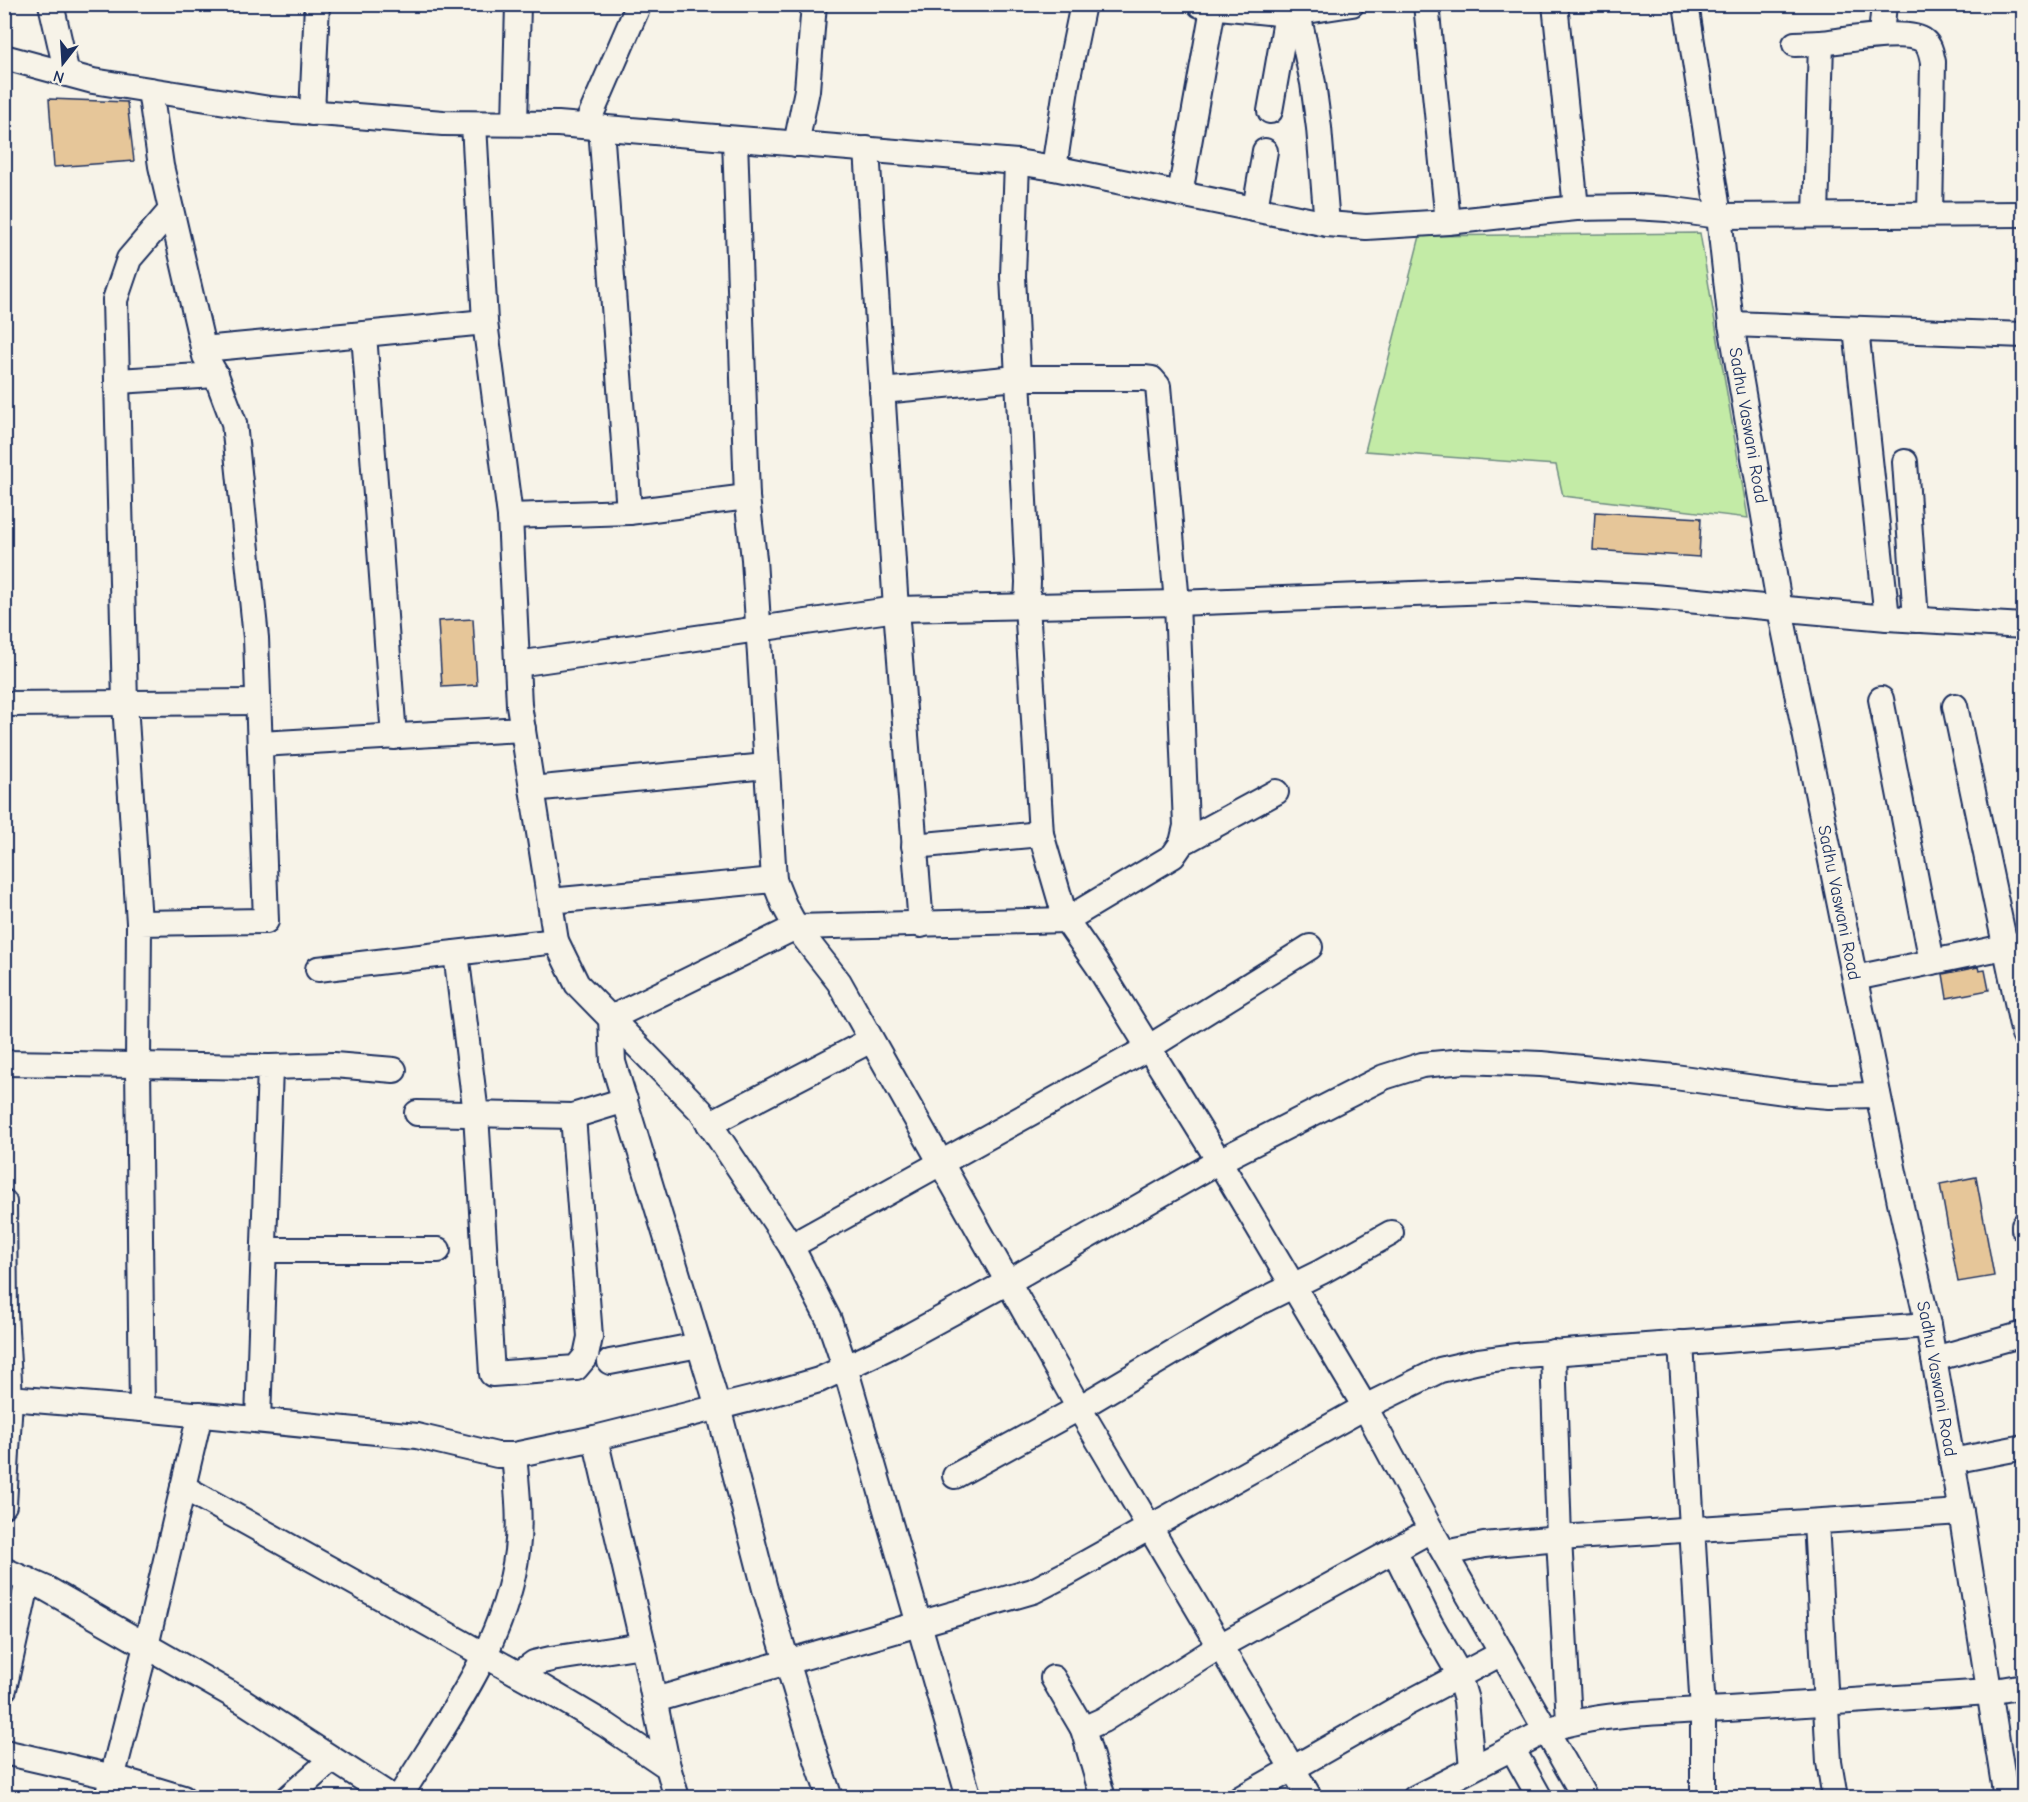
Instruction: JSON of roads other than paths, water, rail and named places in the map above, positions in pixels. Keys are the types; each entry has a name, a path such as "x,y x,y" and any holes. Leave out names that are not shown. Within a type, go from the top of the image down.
{"street":[{"path":"51,4 67,74"},
{"path":"312,112 317,4"},
{"path":"515,123 518,4"},
{"path":"629,512 594,127 639,4"},
{"path":"796,144 807,90 814,4"},
{"path":"1054,168 1067,82 1083,4"},
{"path":"1180,194 1205,6 1293,10 1352,4"},
{"path":"1426,4 1448,222"},
{"path":"1555,4 1576,208"},
{"name":"Sadhu Vaswani Road","path":"1686,4 1719,216 1731,324 1780,609 1878,1095 1928,1325 2006,1797"},
{"path":"1881,35 1884,4"},
{"path":"1270,111 1293,10"},
{"path":"1293,10 1313,83 1327,224"},
{"path":"1795,44 1881,35 1906,35 1923,39 1930,48 1933,62 1930,214"},
{"path":"1816,215 1821,43"},
{"path":"4,57 93,81 270,109 474,124 515,123 594,127 1017,162 1327,224 1366,227 1448,222 1576,208 1646,207 1719,216 2024,214"},
{"path":"139,923 266,921 256,638 234,423 216,375 203,349 161,166 150,90"},
{"path":"474,124 485,322 510,516 519,705 556,941 577,984 700,1111 790,1246 829,1320 845,1367 969,1797"},
{"path":"735,138 747,497 754,559 774,880 796,927 839,982 1079,1408 1310,1797"},
{"path":"867,149 896,609 921,925"},
{"path":"1255,209 1265,151"},
{"path":"1017,162 1013,276 1028,582 1027,605 1041,834 1066,920 1098,966 1219,1161 1365,1407 1431,1530 1585,1797"},
{"path":"142,1408 138,1065 139,923 125,703 115,300 129,259 171,210"},
{"path":"203,349 485,322"},
{"path":"1731,324 2024,335"},
{"path":"1856,329 1887,618"},
{"path":"364,334 394,736"},
{"path":"118,381 216,375"},
{"path":"611,1018 796,927 1066,920 1173,856 1182,843 1186,826 1177,603 1158,386 1152,379 1144,378 1017,378 882,391"},
{"path":"1905,462 1916,620"},
{"path":"510,516 629,512 747,497"},
{"path":"517,664 896,609 1177,603 1518,590 1653,597 1887,618 2024,626"},
{"path":"1881,699 1932,962"},
{"path":"4,704 258,702"},
{"path":"1955,706 2015,945 2024,1035"},
{"path":"260,744 523,729"},
{"path":"532,789 766,766"},
{"path":"1182,843 1275,792"},
{"path":"914,846 1041,834"},
{"path":"550,901 774,880"},
{"path":"318,969 556,941"},
{"path":"1855,978 2015,945"},
{"path":"790,1246 1148,1048 1310,946"},
{"path":"456,953 476,1114 492,1374 576,1368 586,1356 590,1337 573,1116"},
{"path":"611,1018 613,1062 718,1407 765,1589 830,1797"},
{"path":"709,1124 871,1040"},
{"path":"10,1398 142,1408 417,1436 497,1455 514,1455 595,1438 819,1380 888,1347 1008,1282 1219,1161 1384,1077 1422,1065 1464,1061 1541,1064 1675,1077 1791,1093 1878,1095"},
{"path":"4,1063 270,1067 334,1065 394,1070"},
{"path":"258,1420 270,1067"},
{"path":"417,1113 573,1116 625,1100"},
{"path":"4,1202 5,1313 10,1398 4,1505"},
{"path":"955,1476 1079,1408 1248,1308 1321,1272 1391,1233"},
{"path":"264,1250 438,1250"},
{"path":"655,1700 1033,1590 1068,1573 1365,1407 1440,1370 1479,1361 1552,1352 1928,1325"},
{"path":"1934,1359 2024,1334"},
{"path":"1681,1343 1703,1711 1703,1797"},
{"path":"610,1362 699,1345"},
{"path":"1552,1352 1569,1722"},
{"path":"110,1787 146,1646 200,1414"},
{"path":"595,1438 644,1645 668,1767 677,1797"},
{"path":"1952,1461 2024,1447"},
{"path":"399,1797 486,1656 513,1579 518,1549 518,1504 514,1455"},
{"path":"183,1487 519,1674 606,1725 668,1767"},
{"path":"1445,1553 1484,1545 1559,1538 1960,1512"},
{"path":"1816,1522 1829,1762 1835,1797"},
{"path":"1083,1729 1103,1720 1220,1646 1395,1552 1431,1530"},
{"path":"1395,1552 1459,1676 1466,1700 1472,1768"},
{"path":"4,1570 47,1589 243,1701 393,1797"},
{"path":"4,1689 28,1581"},
{"path":"519,1674 534,1663 551,1659 644,1645"},
{"path":"1241,1797 1404,1705 1502,1653"},
{"path":"1053,1678 1083,1729 1103,1797"},
{"path":"1422,1796 1547,1730 1569,1722 1989,1692 2024,1686"},
{"path":"1512,1748 1540,1797"},
{"path":"4,1752 110,1787 183,1797"},
{"path":"303,1792 332,1759"}]}
